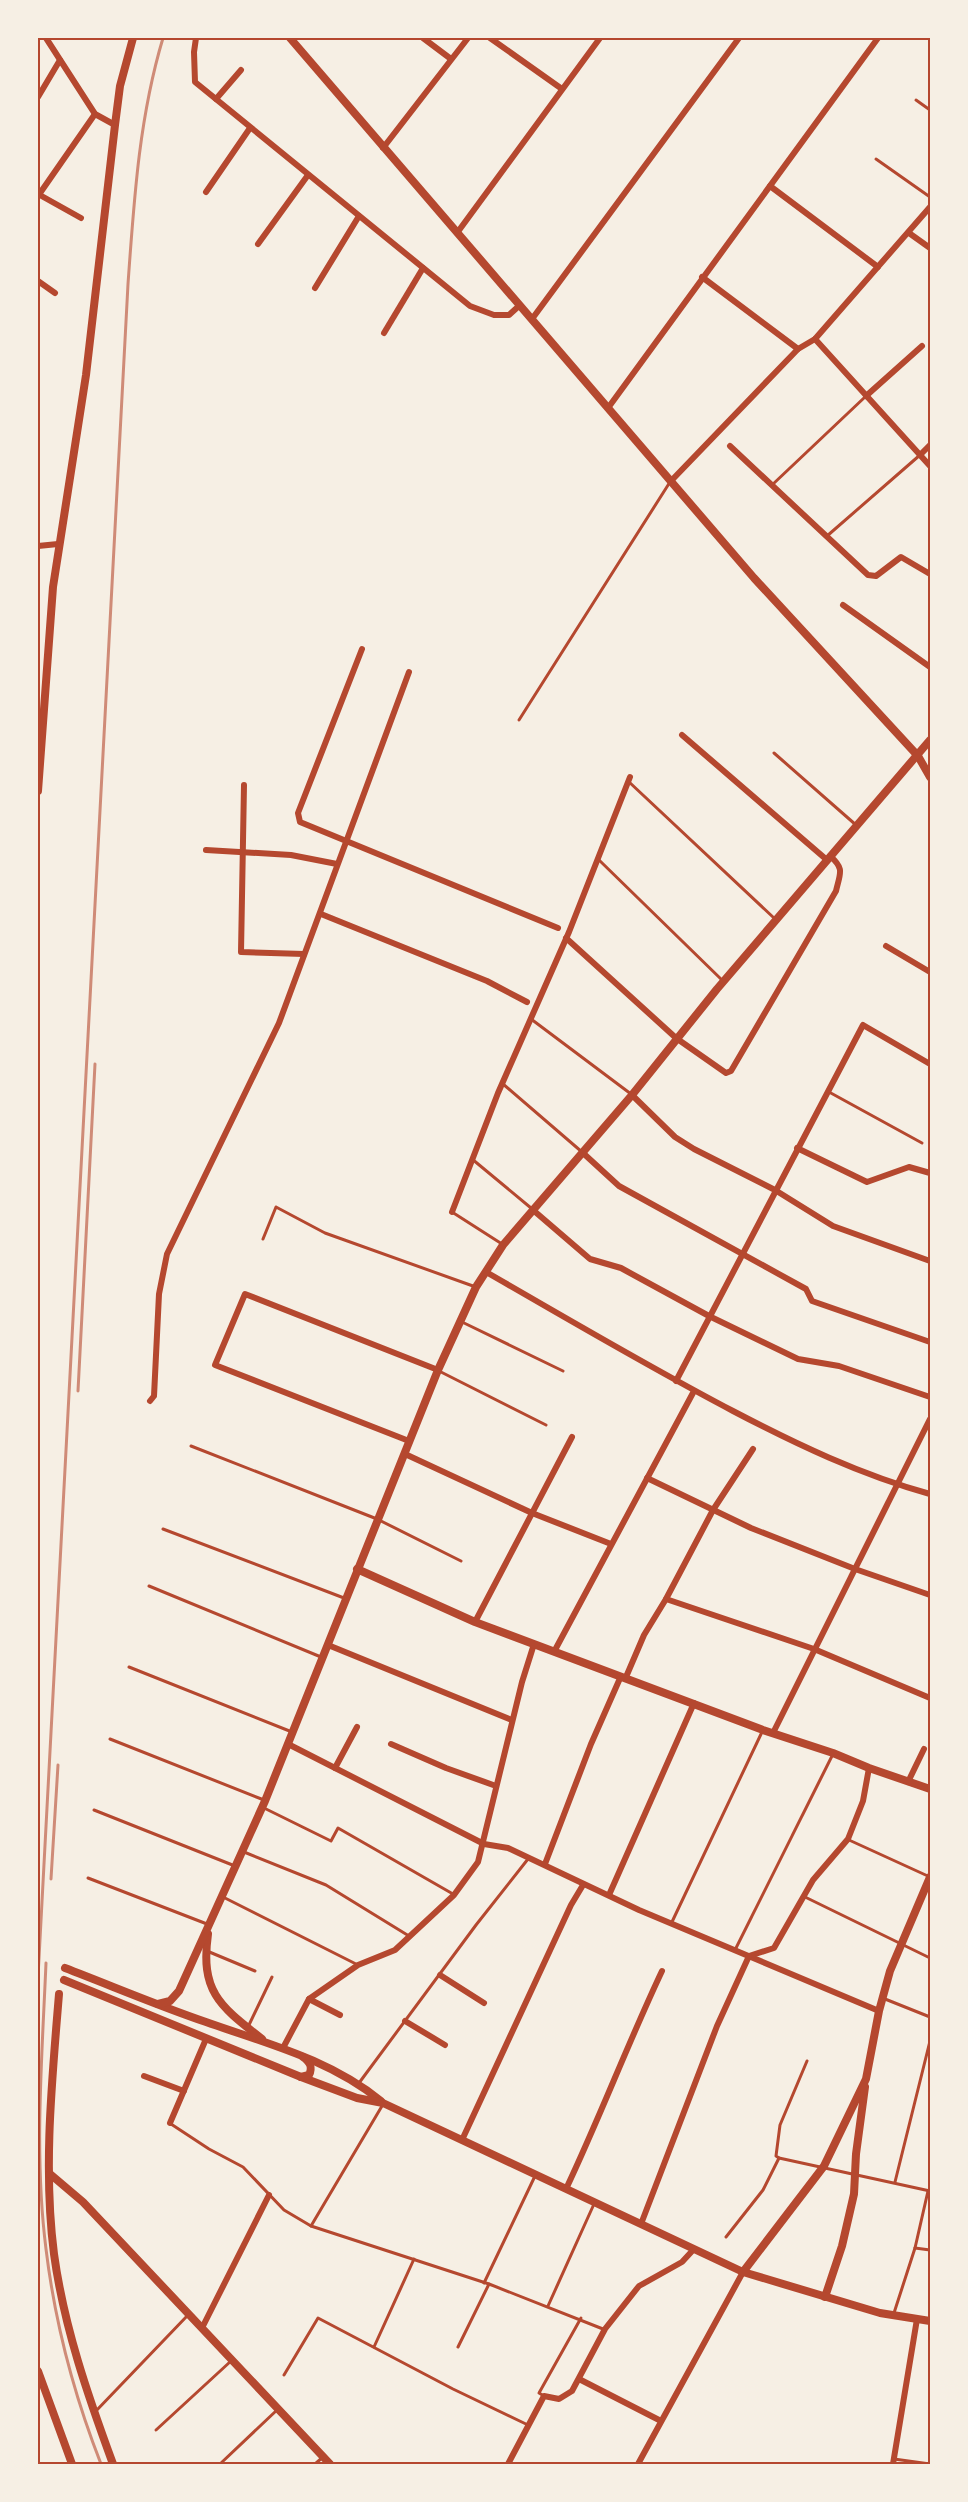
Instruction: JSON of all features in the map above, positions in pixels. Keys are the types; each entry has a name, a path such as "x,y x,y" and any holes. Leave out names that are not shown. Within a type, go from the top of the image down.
{"main road":[{"path":"158,2004 170,2001 179,1990 263,1804 321,1657 328,1645 344,1598 438,1371 476,1287 503,1245 632,1095 675,1038 930,740"},
{"path":"209,1925 206,1950 208,1980 225,2009 268,2044"},
{"path":"65,1968 158,2004 300,2054 359,2084 383,2103 743,2272 893,2316 930,2321"},
{"path":"64,1980 301,2077 357,2098 383,2103"},
{"path":"300,2054 309,2061 311,2067 309,2075 301,2077"}],"street":[{"path":"47,38 95,114 115,125"},
{"path":"38,791 58,544 86,375 120,86 133,38"},
{"path":"196,38 195,82 250,128 470,306 494,315 509,315 520,305"},
{"path":"290,38 754,578 918,756 930,777"},
{"path":"423,38 451,59"},
{"path":"383,148 468,38"},
{"path":"490,38 562,89"},
{"path":"457,233 600,38"},
{"path":"532,319 739,38"},
{"path":"608,408 878,38"},
{"path":"38,97 60,60"},
{"path":"216,99 241,70"},
{"path":"81,218 38,195 95,114"},
{"path":"206,192 250,128"},
{"path":"258,244 308,175"},
{"path":"770,186 878,267"},
{"path":"671,481 798,349 815,339 930,207"},
{"path":"315,288 358,216"},
{"path":"909,233 930,248"},
{"path":"384,333 423,268"},
{"path":"702,277 798,349"},
{"path":"38,281 55,293"},
{"path":"815,339 930,466"},
{"path":"866,396 922,346"},
{"path":"920,455 930,445"},
{"path":"730,446 873,576 901,557 930,574"},
{"path":"38,546 58,544"},
{"path":"843,605 930,667"},
{"path":"362,649 298,813 300,822 558,928"},
{"path":"152,1398 159,1294 167,1254 279,1023 409,672"},
{"path":"566,938 675,1038 726,1073 731,1071 836,891 841,871 839,864 828,858 682,735"},
{"path":"452,1212 471,1159 566,938 629,779"},
{"path":"244,784 241,952 304,954"},
{"path":"206,850 291,855 337,864"},
{"path":"321,914 487,981 527,1002"},
{"path":"886,946 930,972"},
{"path":"676,1381 863,1024 930,1064"},
{"path":"632,1095 675,1137 694,1149 775,1190 833,1226 930,1262"},
{"path":"797,1148 861,1181 867,1182 909,1167 930,1173"},
{"path":"583,1153 619,1186 807,1289 812,1301 930,1342"},
{"path":"533,1210 590,1259 621,1268 709,1316 798,1359 838,1366 930,1397"},
{"path":"486,1272 676,1381 786,1440 897,1485 930,1494"},
{"path":"410,1441 215,1365 245,1294 438,1371"},
{"path":"555,1650 694,1391"},
{"path":"773,1733 930,1419"},
{"path":"475,1622 572,1437"},
{"path":"545,1864 591,1744 644,1635 666,1599 713,1510 753,1449"},
{"path":"405,1454 532,1514 611,1544"},
{"path":"647,1478 751,1528 855,1569 930,1595"},
{"path":"357,1569 475,1622 694,1702 763,1730 930,1789"},
{"path":"666,1599 814,1649 930,1698"},
{"path":"283,2048 309,1999 358,1965 395,1950 454,1895 478,1862 512,1720 534,1644"},
{"path":"328,1645 512,1720"},
{"path":"609,1895 694,1702"},
{"path":"335,1768 357,1727"},
{"path":"288,1744 484,1844 508,1848 671,1924 879,2011"},
{"path":"391,1744 446,1768 496,1786"},
{"path":"909,1782 924,1749"},
{"path":"641,2224 717,2026 750,1956 774,1948 820,1870 848,1839 862,1802 869,1768"},
{"path":"825,2297 842,2246 854,2194 866,2079 879,2011 890,1971 930,1877"},
{"path":"462,2140 571,1905 583,1884"},
{"path":"566,2189 601,2114 662,1971"},
{"path":"440,1975 484,2003"},
{"path":"59,1994 53,2075 50,2174 54,2253 70,2336 113,2464"},
{"path":"309,1999 340,2015"},
{"path":"405,2021 445,2045"},
{"path":"170,2123 206,2039"},
{"path":"144,2076 184,2091"},
{"path":"638,2464 743,2272 824,2166 866,2079"},
{"path":"50,2174 83,2202 330,2464"},
{"path":"202,2328 269,2195"},
{"path":"508,2464 544,2396 559,2399 572,2391 605,2329 639,2286 682,2262 694,2249"},
{"path":"893,2462 917,2319"},
{"path":"38,2371 72,2464"},
{"path":"579,2379 661,2421"}],"lane":[{"path":"916,100 930,110"},
{"path":"876,159 930,197"},
{"path":"772,485 866,396"},
{"path":"827,536 920,455"},
{"path":"519,720 671,481"},
{"path":"774,753 856,825"},
{"path":"629,779 776,920"},
{"path":"598,858 724,981"},
{"path":"531,1019 632,1095"},
{"path":"502,1084 583,1153"},
{"path":"828,1091 922,1143"},
{"path":"471,1159 533,1210"},
{"path":"263,1239 276,1208 325,1233 476,1287"},
{"path":"452,1212 503,1245"},
{"path":"460,1321 563,1371"},
{"path":"438,1371 546,1425"},
{"path":"191,1446 378,1520 461,1562"},
{"path":"163,1529 344,1598"},
{"path":"149,1586 321,1657"},
{"path":"129,1667 292,1732"},
{"path":"671,1924 763,1730"},
{"path":"110,1739 263,1804 331,1841 338,1828 454,1895"},
{"path":"735,1950 833,1753"},
{"path":"94,1810 235,1866"},
{"path":"848,1839 930,1877"},
{"path":"242,1851 326,1886 410,1937"},
{"path":"359,2084 530,1858"},
{"path":"88,1878 209,1925"},
{"path":"220,1896 358,1965"},
{"path":"803,1896 930,1958"},
{"path":"206,1950 255,1971"},
{"path":"248,2028 272,1977"},
{"path":"883,1998 930,2017"},
{"path":"895,2182 930,2041"},
{"path":"807,2061 780,2125 776,2156 929,2191 915,2248 893,2316"},
{"path":"311,2226 383,2103"},
{"path":"170,2123 209,2149 243,2167 284,2210 311,2226 489,2284 605,2329"},
{"path":"726,2237 763,2190 779,2158"},
{"path":"484,2283 536,2175"},
{"path":"548,2306 595,2203"},
{"path":"915,2248 930,2250"},
{"path":"374,2348 414,2259"},
{"path":"458,2347 489,2284"},
{"path":"94,2412 189,2314"},
{"path":"284,2375 318,2318 528,2425"},
{"path":"544,2396 539,2393 581,2318"},
{"path":"156,2430 231,2361"},
{"path":"220,2464 278,2408"},
{"path":"315,2464 323,2457"},
{"path":"893,2462 930,2464"}],"railway":[{"path":"38,1977 128,284 135,190 143,129 163,38"},
{"path":"78,1391 95,1064"},
{"path":"51,1879 58,1765"},
{"path":"46,1963 41,2070 42,2214 50,2277 67,2358 82,2412 101,2464"}]}
